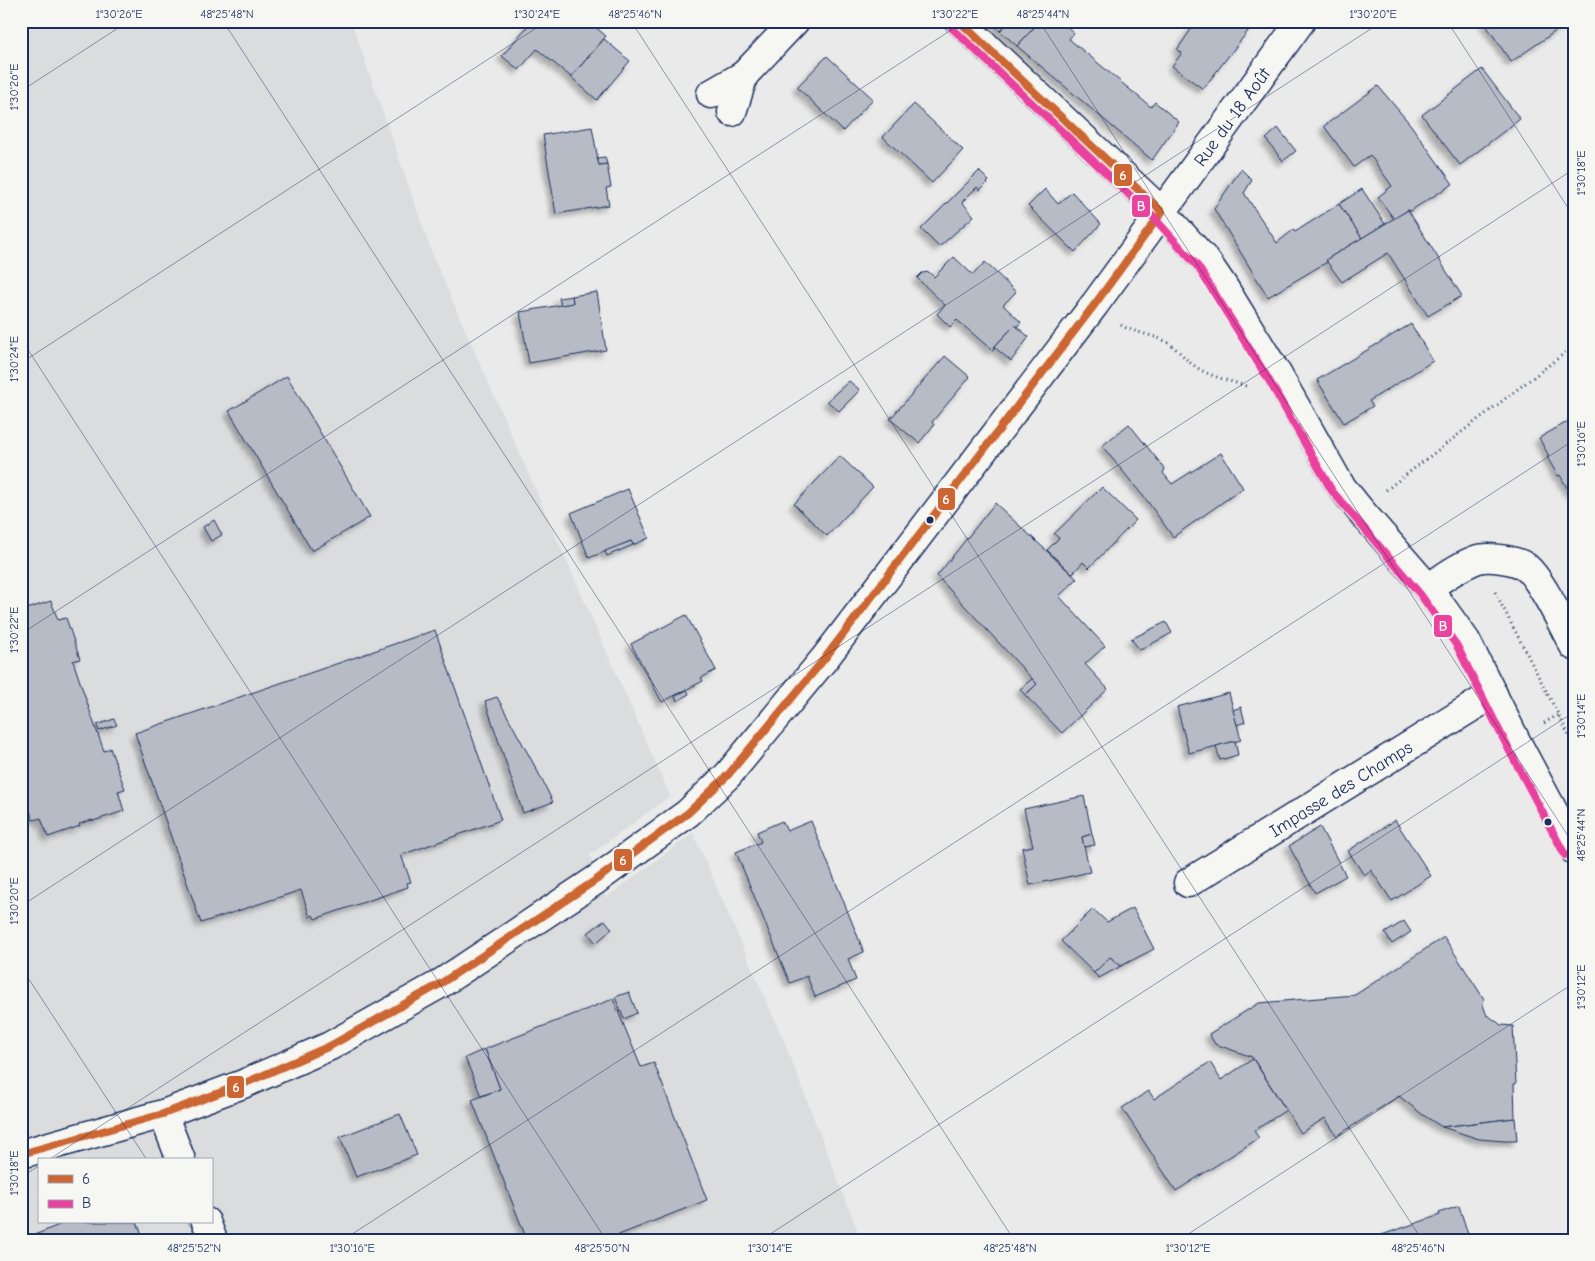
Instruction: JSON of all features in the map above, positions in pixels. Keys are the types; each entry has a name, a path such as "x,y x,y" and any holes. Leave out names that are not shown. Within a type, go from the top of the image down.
{"street":[{"path":"711,94 744,74 795,21"},
{"path":"959,21 1162,212 1206,261 1276,372 1340,484 1360,510 1428,588 1466,641 1574,850"},
{"name":"Rue du 18 Août","path":"21,1154 164,1114 243,1084 338,1041 440,984 596,880 688,813 728,776 825,658 1095,304 1301,21"},
{"path":"732,112 744,74"},
{"path":"1428,588 1453,571 1476,560 1485,558 1506,560 1526,566 1542,588 1574,646"},
{"name":"Impasse des Champs","path":"1188,883 1493,694"},
{"path":"164,1114 180,1158"},
{"path":"207,1224 213,1240"}],"path":[{"path":"1095,304 1125,328 1134,329 1164,341 1177,349 1191,364 1207,374 1253,388 1276,372"},
{"path":"1360,510 1574,346"},
{"path":"1476,560 1496,594 1574,745"}],"shaded area":[{"path":"21,21 351,21 434,259 670,796 590,855 606,898 693,833 785,1044 861,1240 21,1240"}],"building":[{"path":"532,21 588,21 606,36 571,77 537,49 519,70 502,56"},
{"path":"989,21 1009,21 1000,31"},
{"path":"1009,21 1040,21 1017,46 1000,31"},
{"path":"1040,21 1061,21 1074,33 1069,39 1151,107 1155,102 1179,122 1152,160 1017,46"},
{"path":"1205,21 1236,21 1248,31 1203,89 1172,66 1182,53 1177,50 1196,22 1202,25"},
{"path":"1236,21 1254,21 1248,31"},
{"path":"1564,21 1566,24 1511,62 1484,22"},
{"path":"604,39 630,61 597,100 571,77"},
{"path":"827,56 873,99 843,131 797,87"},
{"path":"1482,69 1520,119 1460,165 1422,115"},
{"path":"1378,86 1410,124 1453,184 1394,219 1378,197 1392,186 1370,155 1354,167 1324,126"},
{"path":"914,104 963,150 932,183 883,137"},
{"path":"592,127 599,165 607,164 611,187 606,188 609,205 556,214 543,135"},
{"path":"1278,128 1296,151 1283,161 1266,139"},
{"path":"605,157 607,164 599,165 597,158"},
{"path":"1241,169 1252,180 1244,193 1277,243 1293,230 1295,232 1339,204 1362,238 1327,259 1327,262 1268,297 1214,209"},
{"path":"979,171 989,181 980,190 977,187 962,202 974,216 939,247 921,229"},
{"path":"1045,189 1058,204 1072,192 1101,224 1075,252 1028,206"},
{"path":"1362,189 1385,224 1362,238 1339,204"},
{"path":"1408,210 1462,296 1428,316 1388,253 1342,282 1327,262 1327,259"},
{"path":"954,257 973,275 985,262 1016,292 1003,305 1021,322 1017,327 1015,325 994,347 993,351 957,320 950,327 937,314 945,305 917,278 922,273 929,272 934,277"},
{"path":"597,292 606,350 529,363 520,312 573,303 572,296"},
{"path":"572,296 573,303 561,305 559,298"},
{"path":"1411,324 1433,361 1369,401 1373,406 1344,423 1317,380"},
{"path":"1015,325 1029,337 1011,361 994,347"},
{"path":"945,356 970,377 932,422 934,425 919,443 890,419"},
{"path":"287,376 370,517 312,551 229,411"},
{"path":"849,381 860,390 839,411 827,401"},
{"path":"1574,418 1574,494 1573,492 1570,493 1560,475 1558,476 1539,438"},
{"path":"1129,424 1165,469 1163,473 1172,484 1221,453 1243,488 1173,537 1148,502 1102,446"},
{"path":"840,456 873,487 827,536 794,504"},
{"path":"1102,487 1136,520 1089,568 1083,562 1072,574 1047,550 1059,538 1054,534"},
{"path":"628,489 649,538 633,545 631,541 589,558 571,513"},
{"path":"995,503 1077,579 1059,596 1105,646 1085,664 1108,689 1062,733 1025,695 1037,684 937,576"},
{"path":"214,520 222,535 211,541 203,527"},
{"path":"631,541 633,545 607,556 605,551"},
{"path":"51,601 58,620 66,618 80,659 73,661 95,726 104,751 110,748 125,789 118,791 124,811 79,824 80,826 48,837 41,818 33,820 21,784 21,778 27,777 21,760 21,611"},
{"path":"686,615 716,670 701,678 703,681 662,702 631,644"},
{"path":"1166,622 1172,633 1140,650 1131,639"},
{"path":"435,630 501,820 401,855 411,882 407,883 408,887 315,919 313,915 310,917 301,890 201,923 135,733"},
{"path":"1032,679 1037,684 1025,695 1020,689"},
{"path":"687,690 689,694 677,701 675,696"},
{"path":"1229,693 1241,740 1189,753 1177,707"},
{"path":"497,697 553,802 523,813 485,701"},
{"path":"1241,707 1245,722 1237,725 1233,710"},
{"path":"114,719 117,725 99,731 97,725"},
{"path":"1235,741 1238,755 1220,760 1216,746"},
{"path":"1084,796 1092,834 1082,837 1090,872 1030,885 1022,848 1033,846 1024,809"},
{"path":"1395,820 1431,876 1392,901 1371,870 1364,875 1348,851"},
{"path":"782,821 787,831 811,821 864,952 848,959 856,980 815,997 807,976 790,983 736,852 761,842 757,832"},
{"path":"1320,827 1346,876 1315,893 1289,846"},
{"path":"1092,834 1095,845 1084,847 1082,837"},
{"path":"1133,908 1154,949 1121,966 1110,957 1094,973 1061,941 1093,909 1107,922"},
{"path":"605,920 612,929 596,943 588,933"},
{"path":"1404,921 1411,932 1392,944 1385,933"},
{"path":"1444,937 1484,999 1483,1005 1487,1016 1501,1025 1513,1026 1516,1084 1514,1084 1515,1118 1442,1127 1399,1096 1337,1136 1325,1118 1301,1133 1252,1057 1215,1044 1209,1034 1259,1003 1355,995"},
{"path":"1110,957 1121,966 1099,978 1094,973"},
{"path":"629,992 637,1013 624,1019 615,997"},
{"path":"613,999 641,1067 654,1063 707,1200 606,1240 537,1240 536,1237 527,1240 472,1100 500,1089 485,1049"},
{"path":"485,1049 500,1089 481,1096 465,1058"},
{"path":"1253,1059 1286,1110 1254,1131 1259,1138 1176,1191 1122,1108 1149,1091 1154,1099 1210,1062 1221,1080"},
{"path":"400,1114 417,1155 356,1177 340,1137"},
{"path":"1515,1118 1517,1141 1479,1139 1442,1127"},
{"path":"1459,1206 1470,1240 1367,1240 1440,1215 1439,1213"},
{"path":"61,1224 138,1224 144,1240 23,1240"}],"transit line":[{"name":"6","path":"21,1154 163,1114 243,1084 330,1046 440,984 596,880 688,813 728,775 825,658 1095,304 1162,212 959,21"},
{"name":"B","path":"952,28 1155,219 1198,267 1267,377 1332,491 1420,594 1457,646 1565,855"}]}
